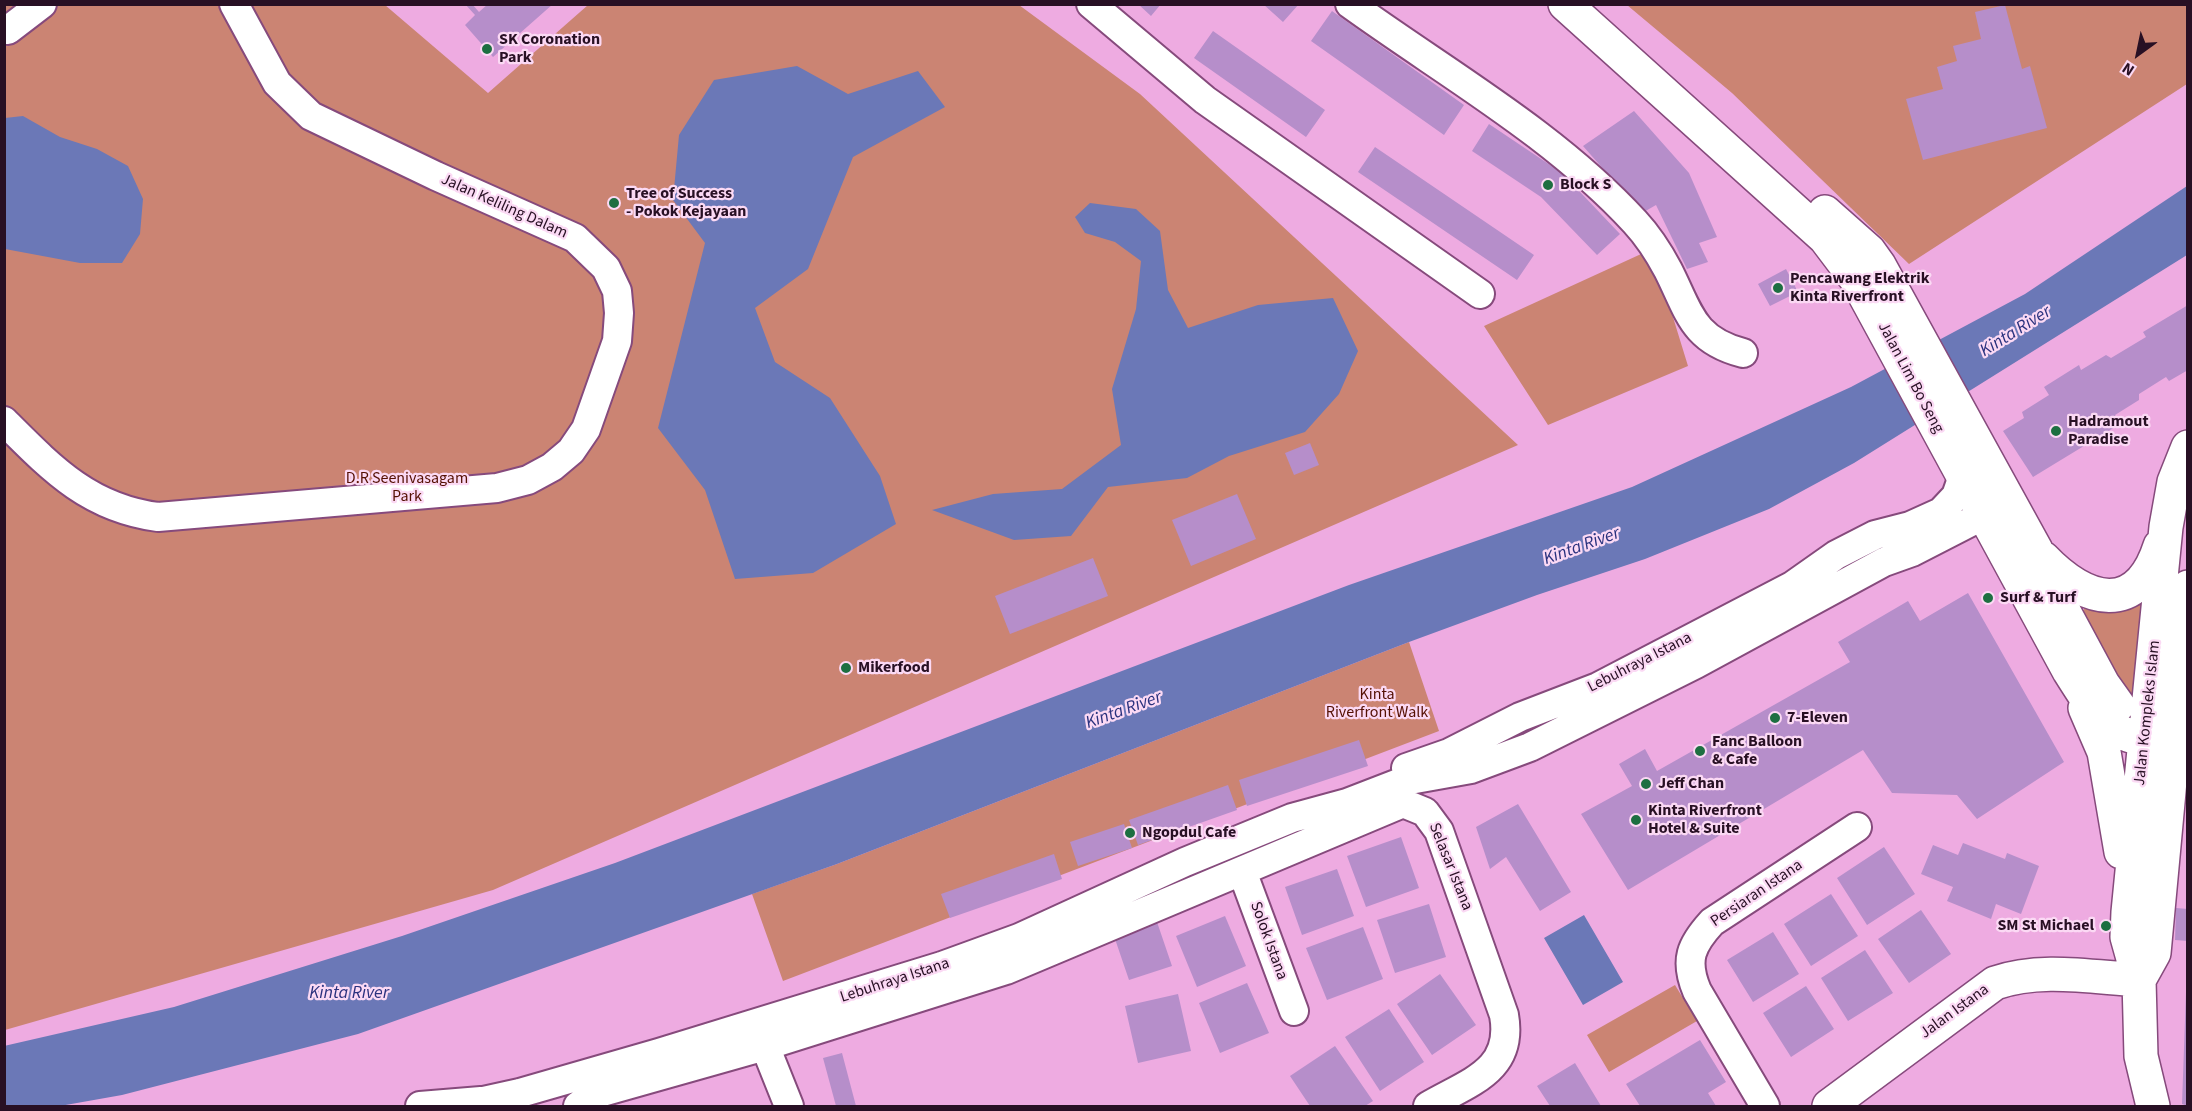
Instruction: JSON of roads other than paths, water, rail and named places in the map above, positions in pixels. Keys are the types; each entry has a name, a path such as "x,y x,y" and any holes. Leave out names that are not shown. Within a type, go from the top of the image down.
{"main road":[{"name":"Jalan Lim Bo Seng","path":"1565,4 1825,238 1856,279 1884,301 1973,465 2036,550 2053,591 2110,695 2127,711 2161,732"},
{"path":"1592,4 1856,239 1879,265 1884,301"},
{"name":"Jalan Kompleks Islam","path":"2139,980 2154,953 2166,526 2174,482 2187,447"},
{"name":"Jalan Lim Bo Seng","path":"1973,465 1984,515 2069,671"},
{"path":"2036,550 2058,574 2082,590 2106,596 2121,595 2136,587 2147,574 2166,526"},
{"name":"Jalan Kompleks Islam","path":"2153,1107 2141,1056 2139,980 2127,937 2128,912 2187,587"},
{"path":"2069,671 2094,710 2110,728 2130,737 2161,732"},
{"path":"2069,671 2104,753 2116,815 2128,912"},
{"name":"Jalan Istana","path":"1829,1107 1995,984 2016,976 2040,974 2139,980"}],"street":[{"path":"10,23 42,4"},
{"name":"Jalan Keliling Dalam","path":"4,421 44,461 102,503 130,513 158,517 498,488 528,480 552,468 571,451 586,429 617,341 620,314 617,291 606,268 575,238 436,176 311,116 277,83 234,4"},
{"path":"1091,4 1205,100 1480,294"},
{"path":"1350,4 1555,148 1598,185 1655,246 1687,314 1698,329 1719,345 1743,353"},
{"name":"Lebuhraya Istana","path":"1292,819 1337,793 1449,753 1521,717 1598,687 1792,586 1836,555 1875,535 1910,526 1941,512 1956,496 1973,465"},
{"name":"Lebuhraya Istana","path":"420,1107 472,1103 520,1093 942,966 1019,938 1185,862 1292,819 1347,803 1404,781 1471,769 1554,736 1696,664 1884,562 1912,552 1984,515"},
{"path":"1792,586 1862,556 1895,549 1912,552"},
{"path":"1449,753 1526,733 1554,736"},
{"name":"Selasar Istana","path":"578,1107 595,1094 765,1046 1006,970 1403,803 1425,812 1439,831 1504,1015 1506,1045 1493,1066 1428,1107"},
{"name":"Persiaran Istana","path":"1765,1107 1698,991 1690,974 1690,955 1698,937 1713,922 1857,827"},
{"name":"Solok Istana","path":"1242,871 1294,1011"},
{"path":"765,1046 789,1107"}],"water":[{"path":"797,66 848,94 918,71 945,107 853,157 808,269 755,308 775,362 830,398 880,476 896,524 813,573 735,579 705,490 658,428 705,243 673,200 679,135 714,80"},
{"path":"23,116 60,137 97,149 128,166 143,199 140,234 122,263 80,263 5,249 5,118"},
{"name":"Kinta River","path":"2187,186 2187,255 1854,463 1769,509 1645,559 1537,595 1409,642 837,864 358,1034 122,1095 60,1106 5,1106 4,1046 174,1007 402,936 615,863 1349,585 1632,487 1851,387 2025,294"},
{"path":"1090,203 1136,209 1160,231 1168,290 1188,328 1258,305 1333,298 1358,351 1339,394 1305,432 1229,456 1187,478 1108,487 1071,536 1014,540 932,510 993,494 1062,489 1121,445 1112,389 1136,309 1141,261 1115,242 1085,233 1075,217"},
{"path":"1584,915 1623,982 1583,1005 1544,938"}],"place":[{"name":"SK Coronation Park","path":"487,49"},
{"name":"Block S","path":"1548,185"},
{"name":"Tree of Success - Pokok Kejayaan","path":"614,203"},
{"name":"Pencawang Elektrik Kinta Riverfront","path":"1778,288"},
{"name":"Hadramout Paradise","path":"2056,431"},
{"name":"Surf & Turf","path":"1988,598"},
{"name":"Mikerfood","path":"846,668"},
{"name":"7-Eleven","path":"1775,718"},
{"name":"Fanc Balloon & Cafe","path":"1700,751"},
{"name":"Jeff Chan","path":"1646,784"},
{"name":"Kinta Riverfront Hotel & Suite","path":"1636,820"},
{"name":"Ngopdul Cafe","path":"1130,833"},
{"name":"SM St Michael","path":"2106,926"}],"park label":[{"name":"D.R Seenivasagam Park","path":"407,488"},
{"name":"Kinta Riverfront Walk","path":"1377,704"}]}
